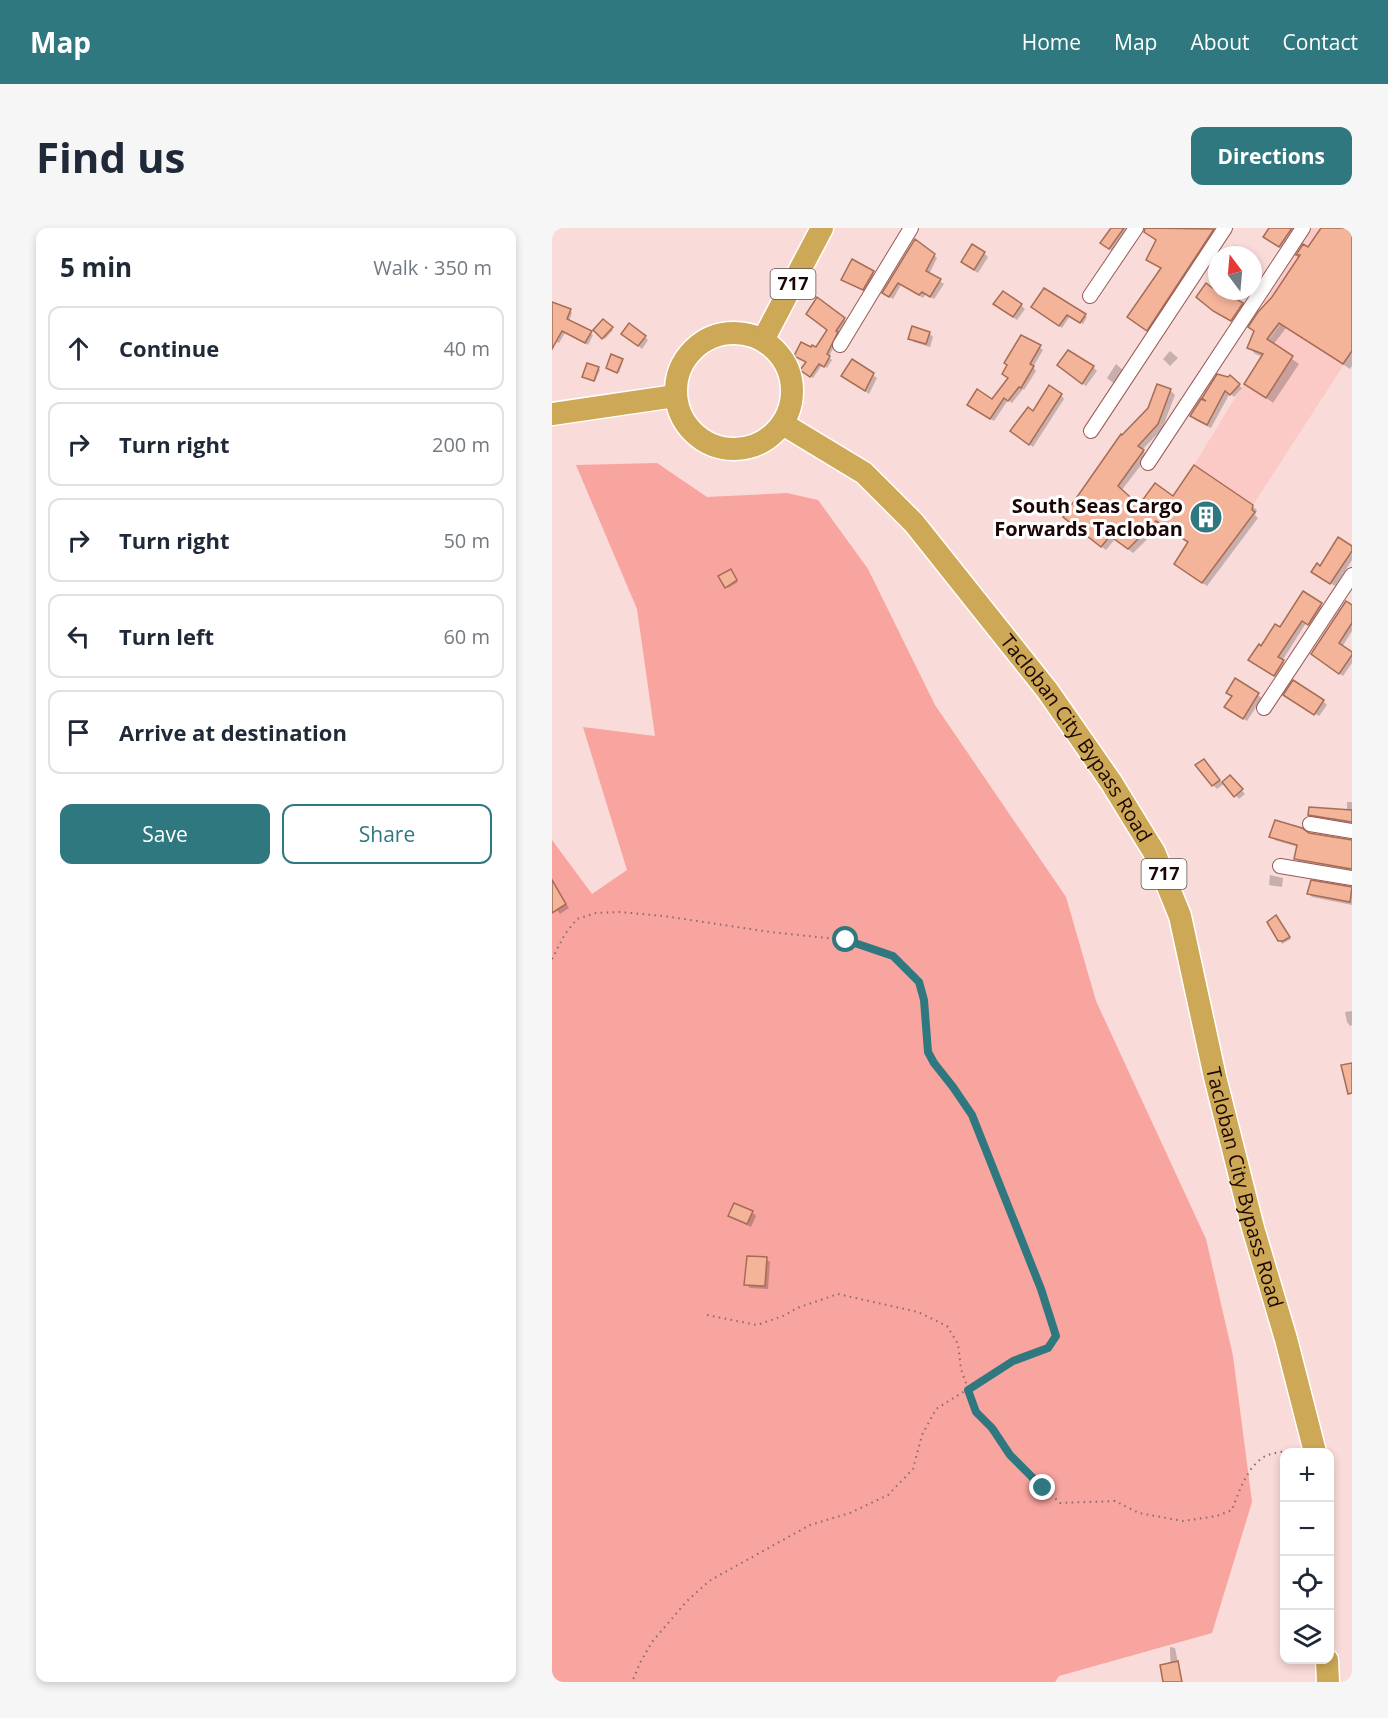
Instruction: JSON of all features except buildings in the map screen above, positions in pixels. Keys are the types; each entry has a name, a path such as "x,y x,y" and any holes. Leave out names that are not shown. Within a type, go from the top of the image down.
{"highway":[{"name":"717","path":"763,340 822,228"},
{"path":"722,333 743,333 763,340 778,352 791,378 793,387 790,406 783,424 770,437 754,446 737,449 719,448 702,440 688,429 679,413 675,396 677,375 687,356 702,341 722,333"},
{"path":"552,414 675,396"},
{"name":"Tacloban City Bypass Road","path":"783,424 864,473 914,523 1047,690 1111,782 1154,852 1180,916 1215,1077 1253,1228 1315,1448"},
{"path":"1327,1664 1328,1682"}],"street":[{"path":"840,345 911,228"},
{"path":"1090,296 1136,228"},
{"path":"1091,431 1226,228"},
{"path":"1148,463 1304,228"},
{"path":"1264,708 1352,574"},
{"path":"1310,824 1352,831"},
{"path":"1280,866 1352,878"}],"path":[{"path":"552,959 565,934 577,919 596,913 620,912 846,940 893,956 919,982 924,1000 928,1052 972,1115 1041,1289 1056,1336 1048,1348 1013,1361 936,1409 922,1435 913,1468 888,1494 850,1513 810,1525 710,1581 686,1602 652,1642 640,1661 632,1682"},
{"path":"707,1315 757,1324 838,1294 918,1312 946,1326 958,1344 961,1369 976,1412 992,1428 1010,1455 1060,1503 1116,1501 1139,1513 1183,1521 1217,1516 1232,1510 1243,1483 1252,1469 1267,1455 1280,1453"}],"shaded area":[{"path":"1312,228 1352,228 1352,352 1253,505 1252,510 1255,512 1219,562 1156,521 1194,465 1284,318 1262,300"},
{"path":"657,463 707,497 787,493 818,500 868,569 935,705 1066,897 1096,1001 1206,1239 1233,1356 1252,1502 1212,1633 1059,1676 1055,1682 552,1682 552,840 592,894 627,870 583,727 655,736 637,609 576,465"}],"place":[{"name":"South Seas Cargo Forwards Tacloban","path":"1206,517"}],"route":[{"path":"846,940 893,956 919,982 924,1000 928,1052 972,1115 1041,1289 1056,1336 1048,1348 1035,1355 1013,1361 968,1390 976,1412 992,1428 1010,1455 1043,1488"}]}
